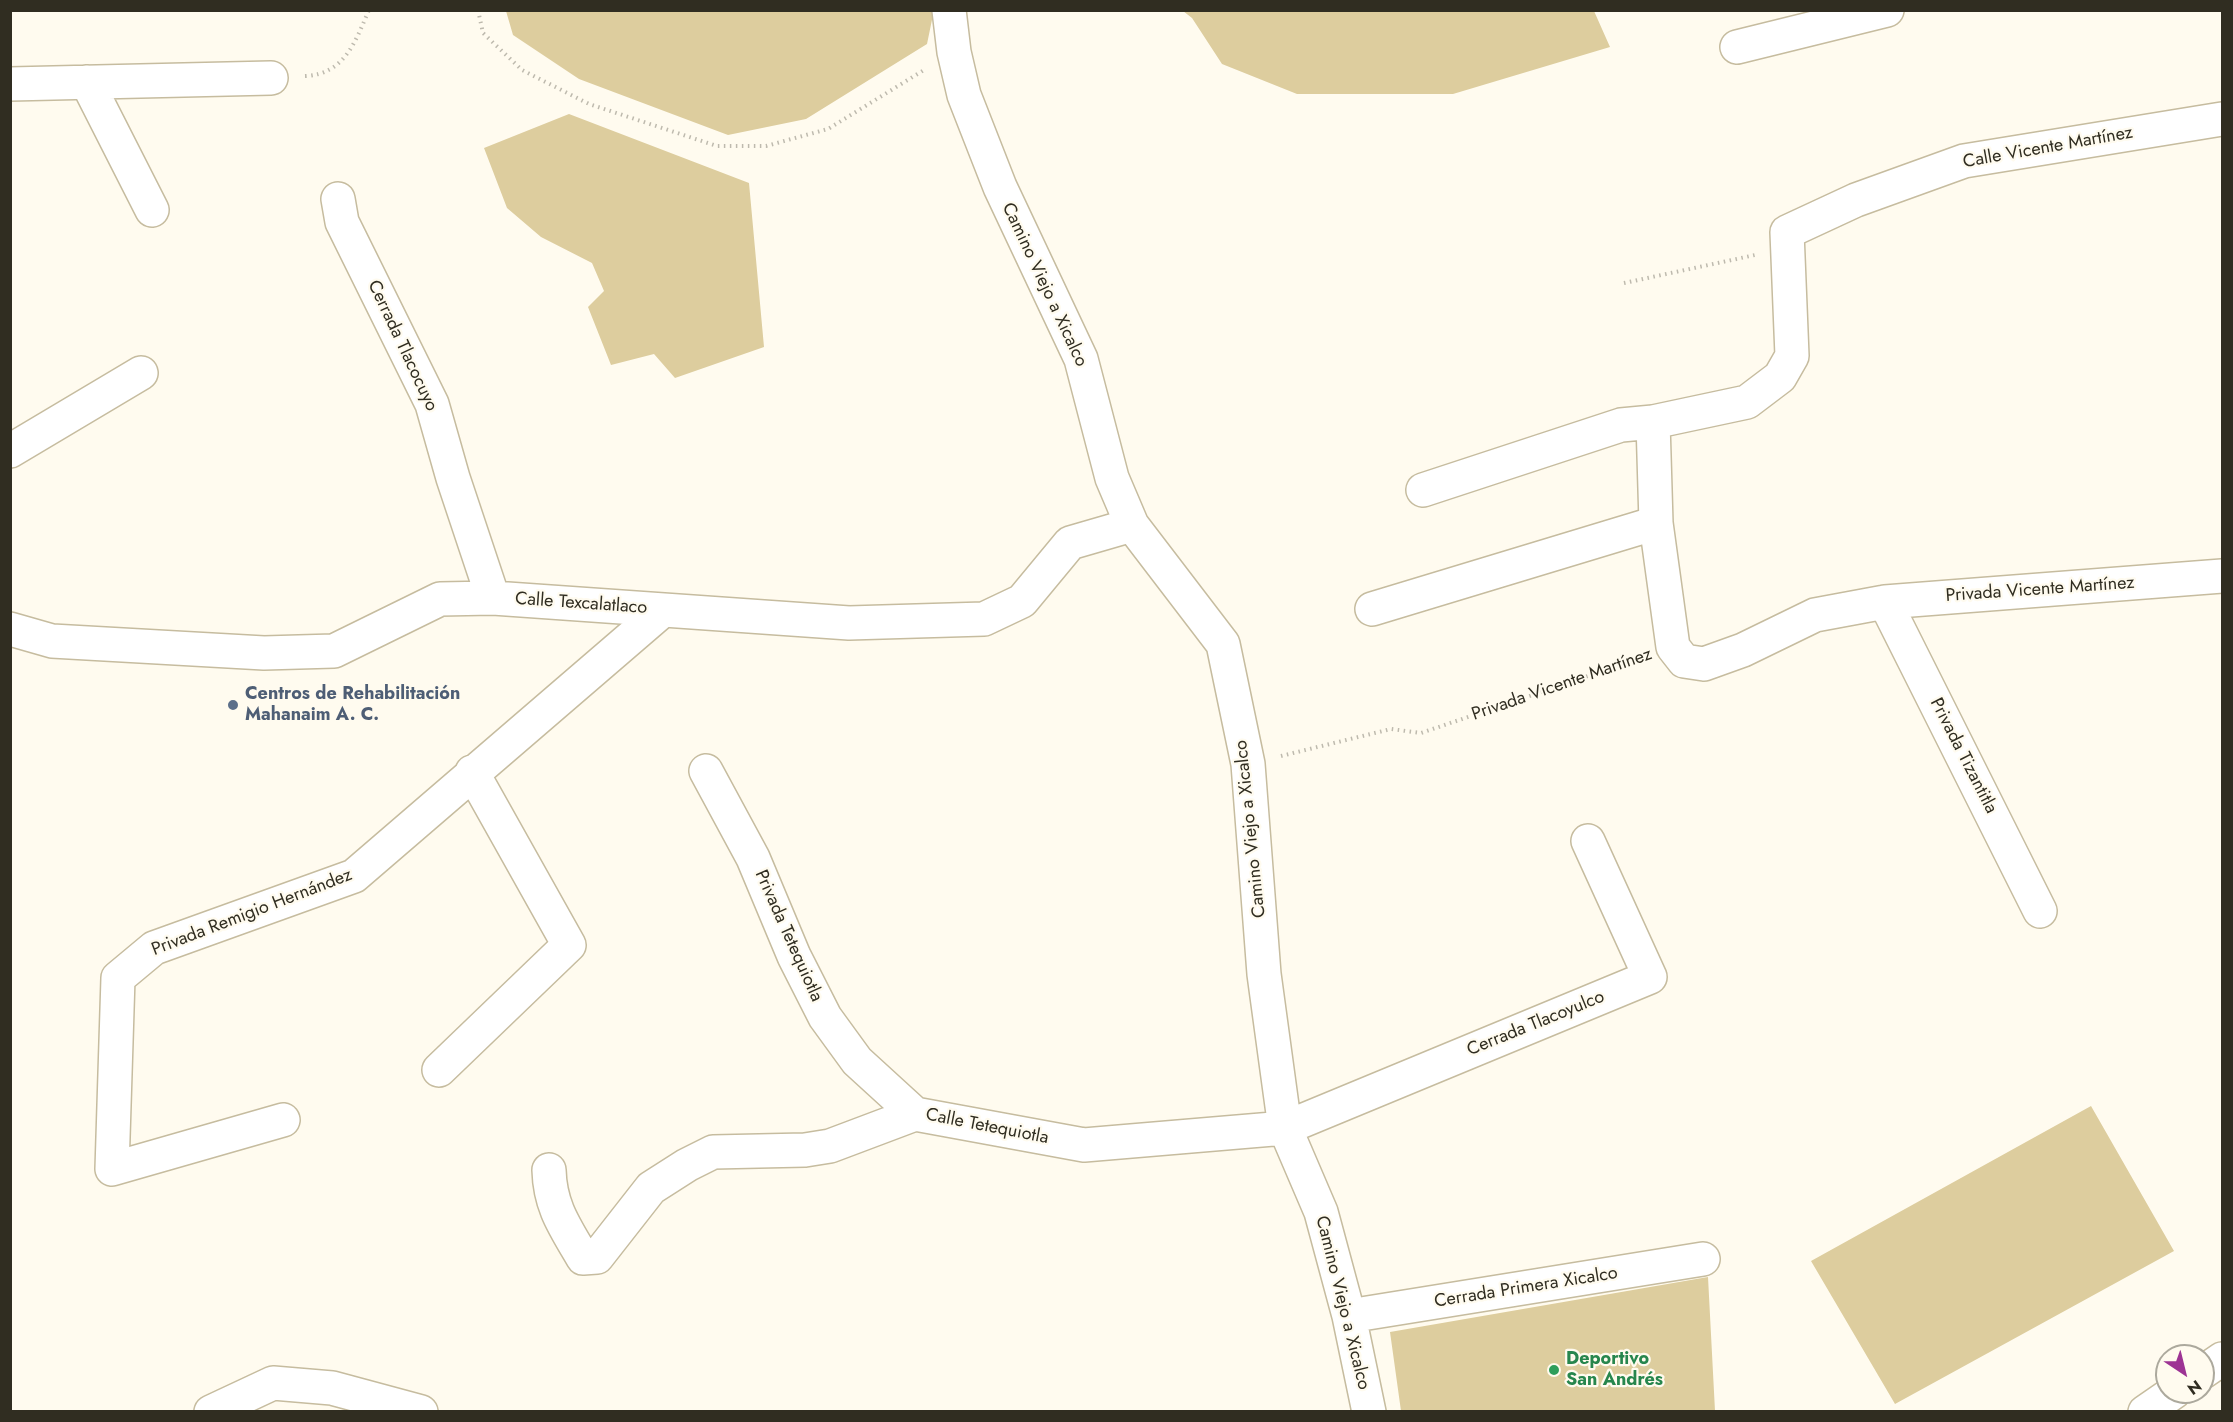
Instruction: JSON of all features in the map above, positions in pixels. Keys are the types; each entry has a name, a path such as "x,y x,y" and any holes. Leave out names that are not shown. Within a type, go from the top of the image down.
{"street":[{"name":"Camino Viejo a Xicalco","path":"949,10 954,51 964,95 1000,187 1081,359 1112,478 1132,525 1223,644 1248,764 1264,974 1285,1128 1321,1212 1349,1316 1368,1412"},
{"path":"1737,47 1887,10"},
{"path":"10,84 271,78"},
{"path":"87,82 152,210"},
{"name":"Calle Vicente Martínez","path":"1788,248 1787,232 1856,200 1964,161 2223,119"},
{"name":"Cerrada Tlacocuyo","path":"338,200 342,222 432,404 453,478 493,598"},
{"path":"1423,490 1621,425 1653,422 1747,402 1780,377 1792,356 1788,248"},
{"path":"10,451 141,374"},
{"path":"1653,422 1656,523 1673,647"},
{"path":"1372,609 1656,523"},
{"name":"Calle Texcalatlaco","path":"10,628 52,641 264,653 334,651 440,598 493,598 849,623 984,619 1022,602 1070,543 1132,525"},
{"name":"Privada Vicente Martínez","path":"1673,647 1684,662 1704,664 1743,650 1815,615 1885,602 2223,576"},
{"name":"Privada Tizantitla","path":"1885,602 2040,911"},
{"name":"Privada Remigio Hernández","path":"282,1120 112,1169 118,978 154,948 354,876 472,772 663,610"},
{"name":"Privada Tetequiotla","path":"706,771 753,858 794,956 825,1017 857,1061 915,1113"},
{"path":"439,1070 569,945 472,772"},
{"name":"Cerrada Tlacoyulco","path":"1285,1128 1650,977 1588,841"},
{"name":"Calle Tetequiotla","path":"549,1170 549,1189 558,1215 583,1258 597,1257 651,1188 687,1165 713,1152 805,1150 830,1146 915,1113 1084,1145 1285,1128"},
{"name":"Cerrada Primera Xicalco","path":"1349,1316 1703,1259"},
{"path":"211,1412 273,1383 332,1388 421,1412"}],"path":[{"path":"271,78 315,76 336,67 348,55 369,10"},
{"path":"478,10 483,33 522,70 589,104 717,146 766,146 828,129 954,51"},
{"path":"1624,283 1788,248"},
{"name":"Privada Vicente Martínez","path":"1248,764 1391,729 1421,733 1673,647"}],"shaded area":[{"path":"934,10 927,44 806,119 728,135 579,79 513,35 506,11"},
{"path":"1183,11 1594,11 1610,47 1453,94 1297,94 1222,64 1192,18"},
{"path":"569,114 749,183 764,347 675,378 654,354 611,365 588,307 604,291 592,263 541,237 507,208 484,148"},
{"path":"2091,1106 2174,1251 1895,1404 1811,1261"},
{"name":"Deportivo San Andrés","path":"1708,1277 1715,1411 1401,1411 1390,1332"}],"place":[{"name":"Centros de Rehabilitación Mahanaim A. C.","path":"233,705"},
{"name":"Deportivo San Andrés","path":"1554,1370"}]}
